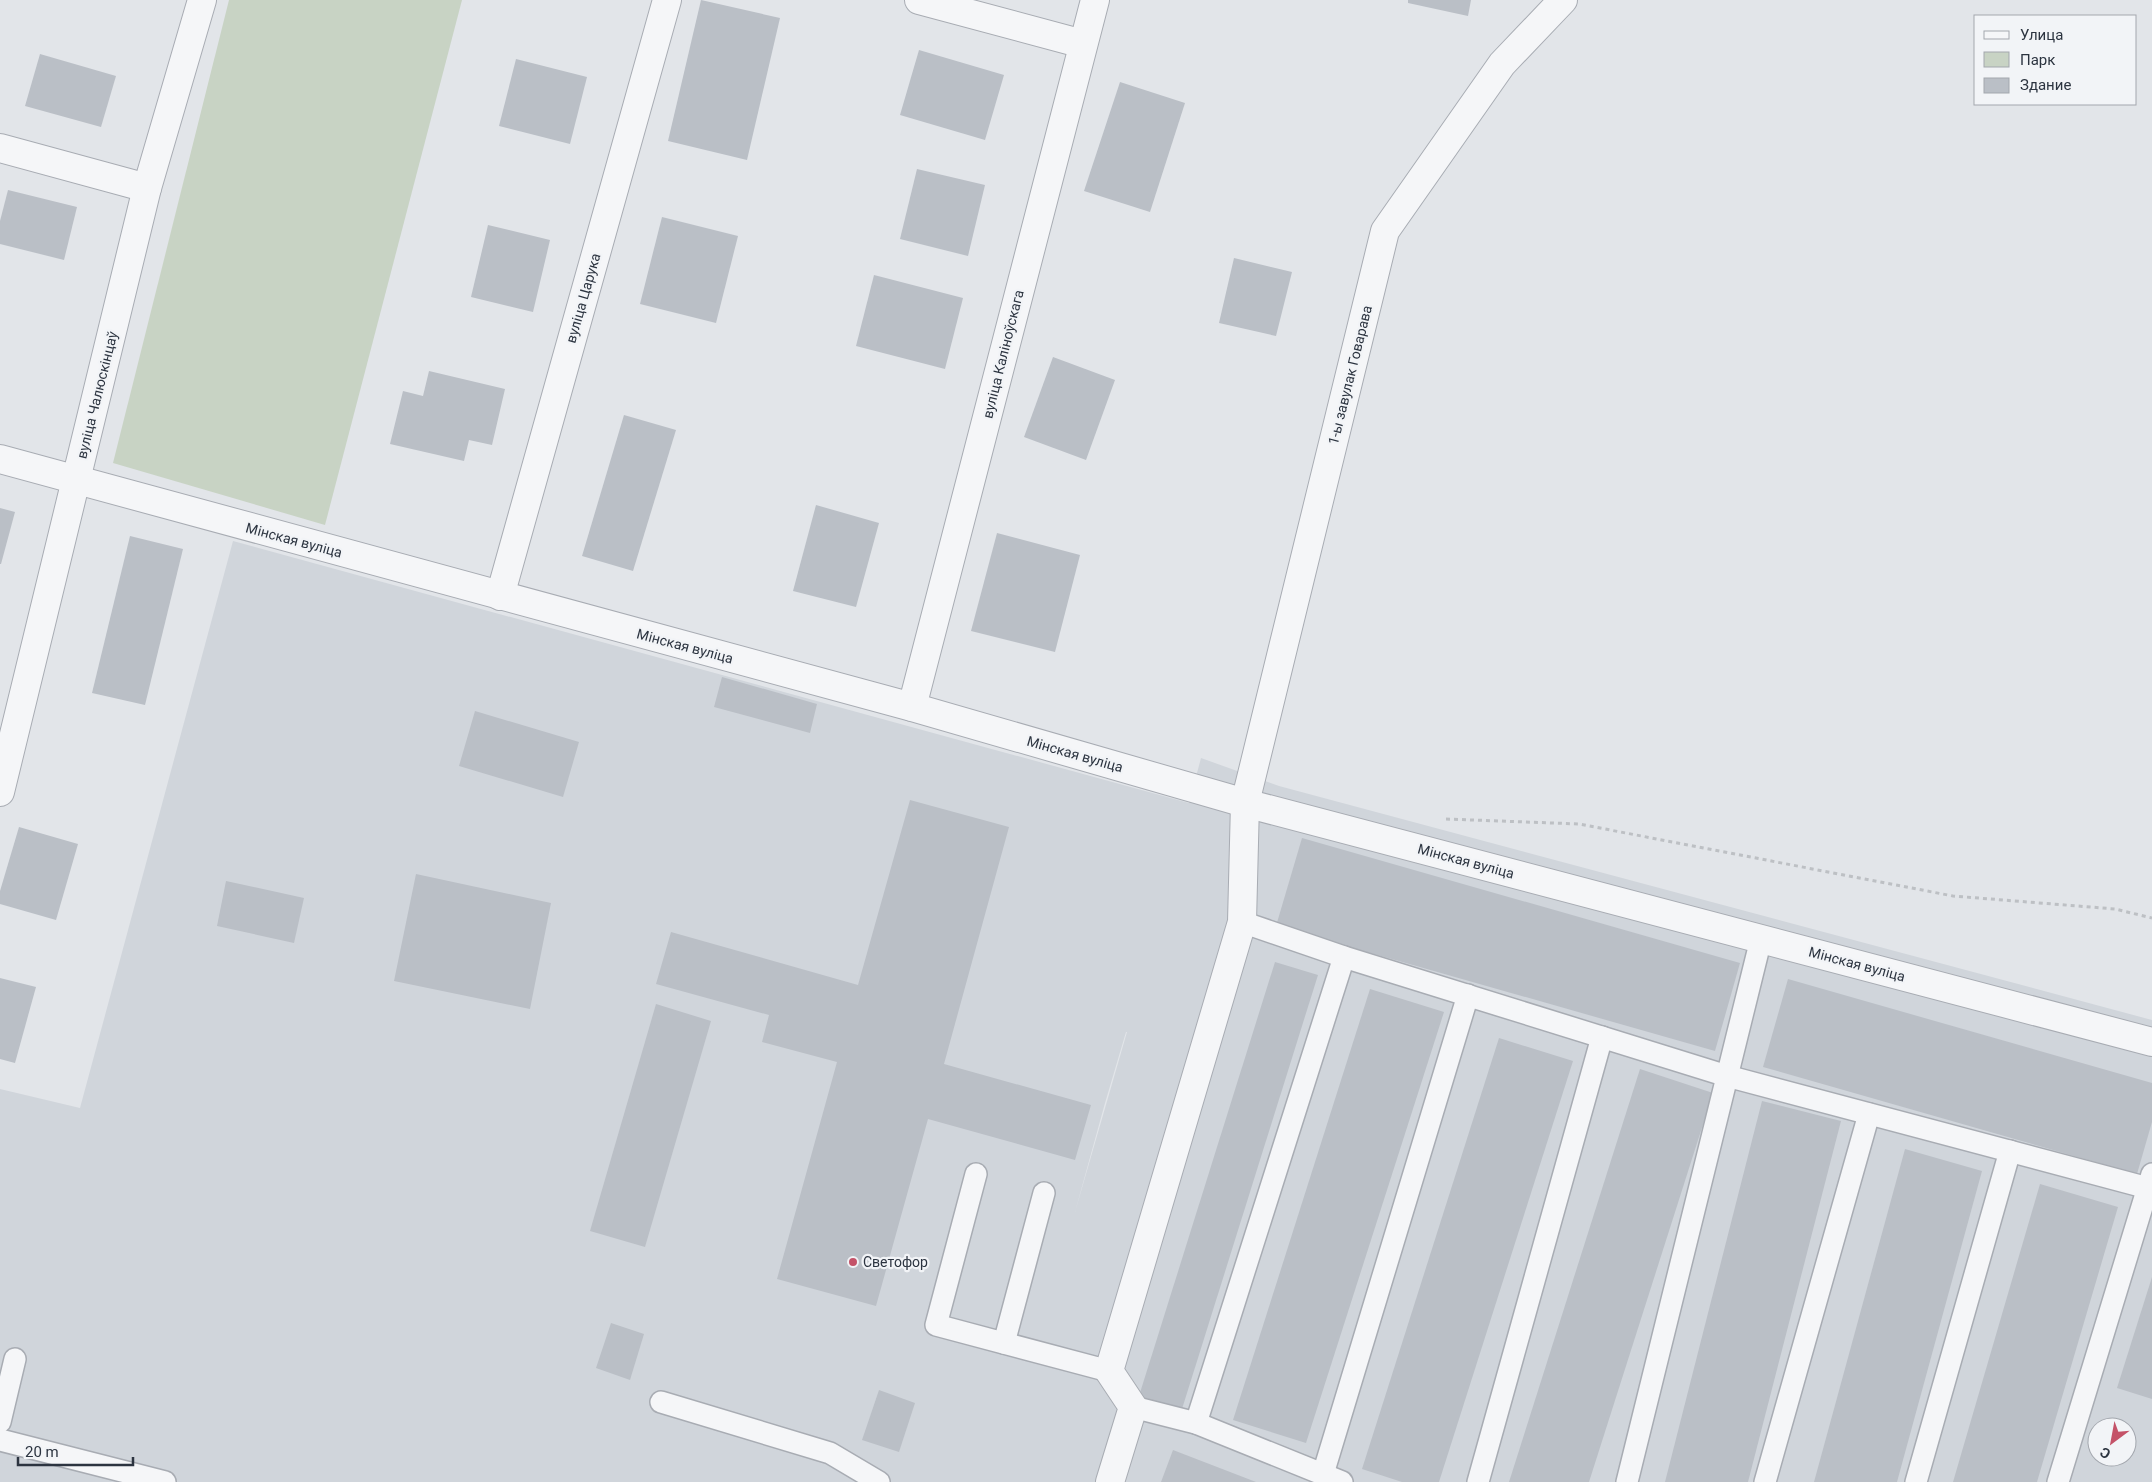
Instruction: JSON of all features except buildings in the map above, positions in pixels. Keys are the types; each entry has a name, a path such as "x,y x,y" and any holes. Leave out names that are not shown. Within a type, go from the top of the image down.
{"street":[{"name":"вуліца Чалюскінцаў","path":"0,792 147,188 202,0"},
{"name":"вуліца Царука","path":"500,596 667,0"},
{"path":"919,0 1083,44"},
{"name":"вуліца Каліноўскага","path":"912,708 1095,0"},
{"name":"1-ы завулак Говарава","path":"1108,1371 1242,922 1245,803 1385,231 1502,64 1563,0"},
{"path":"0,148 147,188"},
{"name":"Мінская вуліца","path":"0,459 912,708 1245,803 2152,1042"},
{"path":"1108,1371 1132,1407 1110,1482"}],"lane":[{"path":"1242,922 1344,957 1727,1076 2010,1151 2150,1181 2058,1482"},
{"path":"1627,1482 1631,1474 1761,939"},
{"path":"1196,1423 1344,957"},
{"path":"1323,1474 1468,995"},
{"path":"1478,1482 1602,1037"},
{"path":"1765,1482 1869,1114"},
{"path":"1916,1482 2010,1151"},
{"path":"976,1174 936,1325 1108,1371"},
{"path":"1004,1343 1044,1192"},
{"path":"0,1422 15,1359"},
{"path":"661,1402 830,1452 878,1482"},
{"path":"1132,1407 1196,1423 1342,1482"},
{"path":"0,1440 165,1482"}],"path":[{"path":"1443,819 1579,824 1953,896 2115,909 2152,918"}],"shaded area":[{"path":"233,541 1189,803 1201,758 1279,786 2152,1020 2152,1482 0,1482 0,1089 80,1108","holes":["1127,1032 1075,1212 1105,1103"]}],"green space":[{"path":"229,0 462,0 325,525 113,463"}],"place":[{"name":"Светофор","path":"853,1262"}]}
